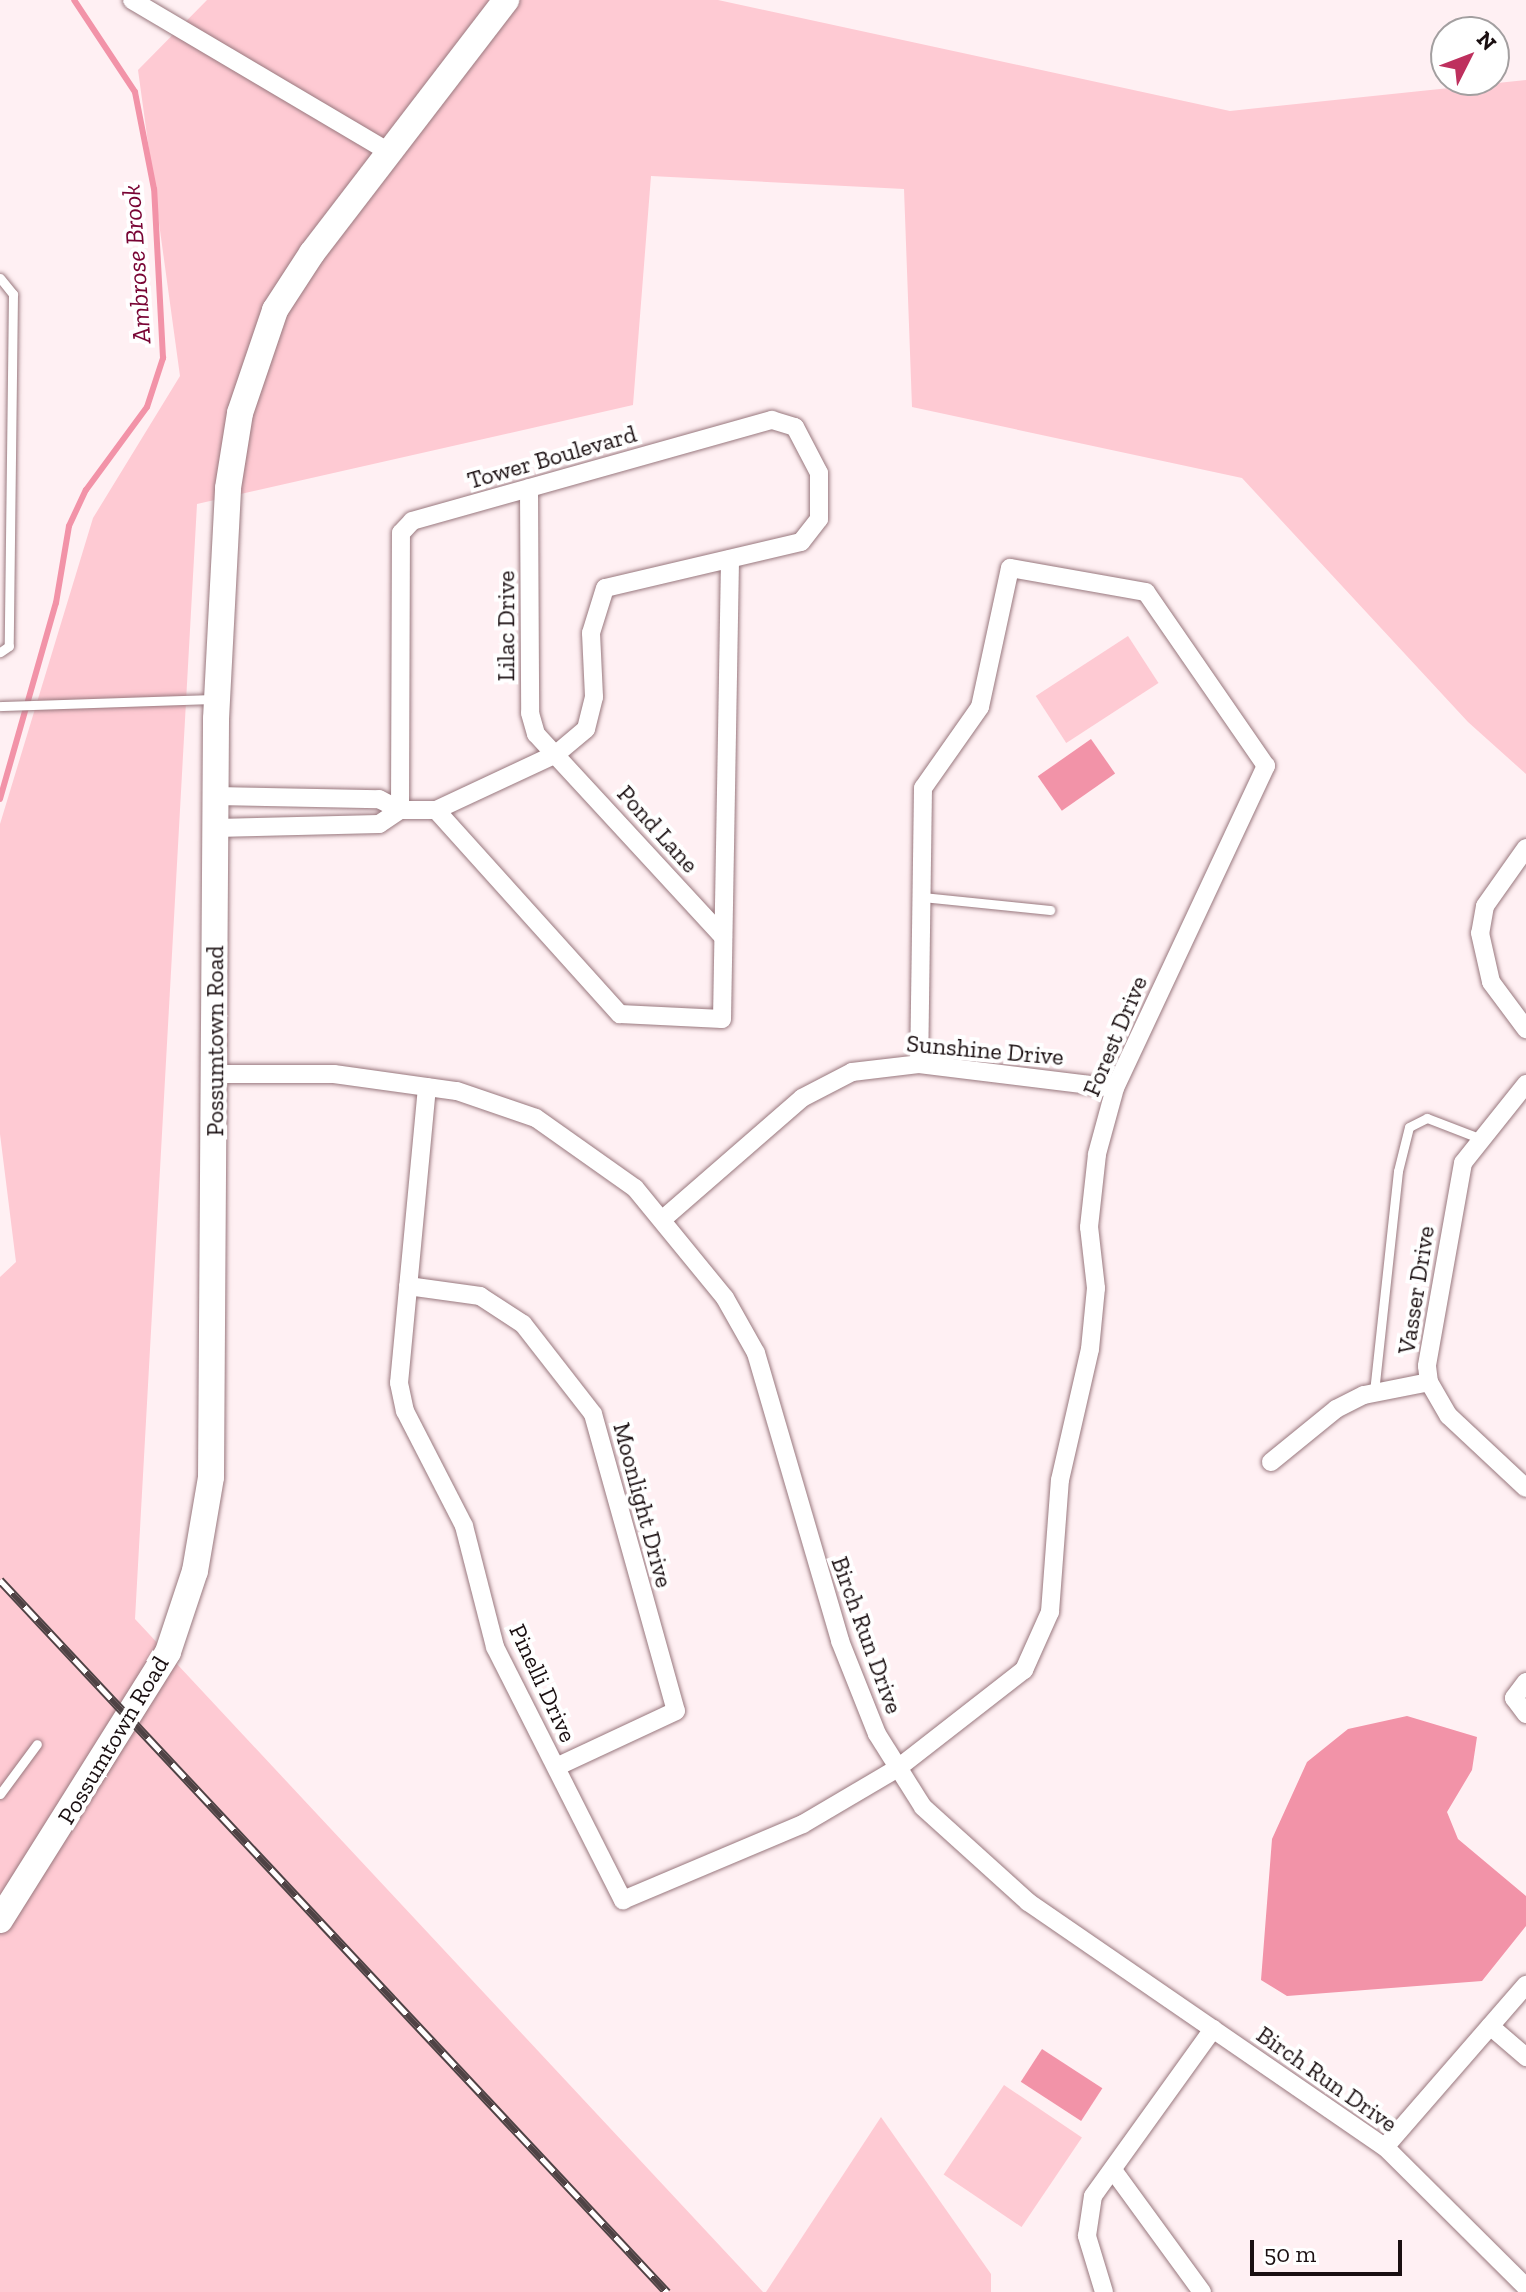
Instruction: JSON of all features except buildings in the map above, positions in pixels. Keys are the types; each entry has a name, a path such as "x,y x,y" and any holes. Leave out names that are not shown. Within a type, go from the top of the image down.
{"main road":[{"name":"Possumtown Road","path":"0,1920 145,1694 168,1652 195,1571 211,1477 216,699 228,488 256,358 275,310 386,150 506,0"}],"street":[{"path":"132,0 386,150"},
{"name":"Tower Boulevard","path":"216,796 379,799 400,810 436,810 556,754 586,729 594,697 591,633 605,588 801,542 819,519 819,473 795,427 772,420 412,521 401,533 400,810"},
{"name":"Lilac Drive","path":"529,488 530,713 536,734 556,754"},
{"path":"436,810 620,1014 722,1019 730,559"},
{"name":"Forest Drive","path":"898,1768 1024,1670 1050,1612 1060,1480 1090,1349 1096,1288 1089,1227 1097,1154 1115,1088 1266,766 1146,592 1010,568 980,707 923,788 922,897"},
{"name":"Pond Lane","path":"556,754 723,937"},
{"name":"Tower Boulevard","path":"216,828 379,824 400,810"},
{"path":"1526,848 1485,906 1480,933 1491,982 1526,1029"},
{"path":"919,1064 922,897"},
{"name":"Sunshine Drive","path":"663,1219 802,1098 852,1072 919,1064 1115,1088"},
{"name":"Birch Run Drive","path":"215,1074 334,1074 427,1087 536,1118 635,1188 725,1298 756,1353 840,1641 877,1734 898,1768 953,1840 1028,1902 1385,2147 1526,2287"},
{"name":"Vasser Drive","path":"1526,1084 1511,1110 1479,1138 1458,1181 1429,1382 1449,1416 1526,1488"},
{"name":"Pinelli Drive","path":"427,1087 399,1383 405,1411 464,1526 495,1647 623,1900 803,1824 898,1768"},
{"name":"Moonlight Drive","path":"408,1286 480,1296 523,1324 593,1414 676,1711 556,1767"},
{"path":"1271,1462 1336,1409 1374,1392 1429,1382"},
{"path":"1526,1682 1514,1698 1526,1714"},
{"path":"1385,2147 1526,1985"},
{"path":"1490,2026 1526,2057"},
{"path":"1104,2292 1087,2236 1093,2196 1213,2029"},
{"path":"1113,2170 1202,2292"}],"lane":[{"path":"0,278 13,294 9,646 0,652"},
{"path":"0,706 216,699"},
{"path":"922,897 1050,910"},
{"path":"1374,1392 1398,1171 1409,1127 1427,1118 1479,1138"},
{"path":"0,1794 37,1744"}],"shaded area":[{"path":"207,0 718,0 1230,111 1430,90 1430,96 1510,96 1510,82 1526,80 1526,774 1468,722 1242,478 912,407 904,189 651,176 633,405 197,504 135,1619 763,2292 0,2292 0,1277 16,1262 0,1134 0,824 93,518 180,376 138,70"},
{"path":"1128,636 1158,683 1066,743 1036,696"},
{"path":"1091,739 1115,773 1062,811 1038,776"},
{"path":"1407,1716 1477,1737 1472,1770 1447,1812 1458,1839 1526,1896 1526,1926 1482,1981 1287,1996 1261,1980 1272,1839 1307,1762 1348,1729"},
{"path":"1042,2049 1102,2088 1081,2121 1021,2082"},
{"path":"1004,2085 1082,2138 1022,2227 944,2175"},
{"path":"881,2117 991,2274 991,2292 766,2292"}],"waterway":[{"name":"Ambrose Brook","path":"0,799 56,603 69,526 86,490 147,407 163,358 154,189 135,92 74,0"}],"railway":[{"path":"0,1580 667,2292"}]}
